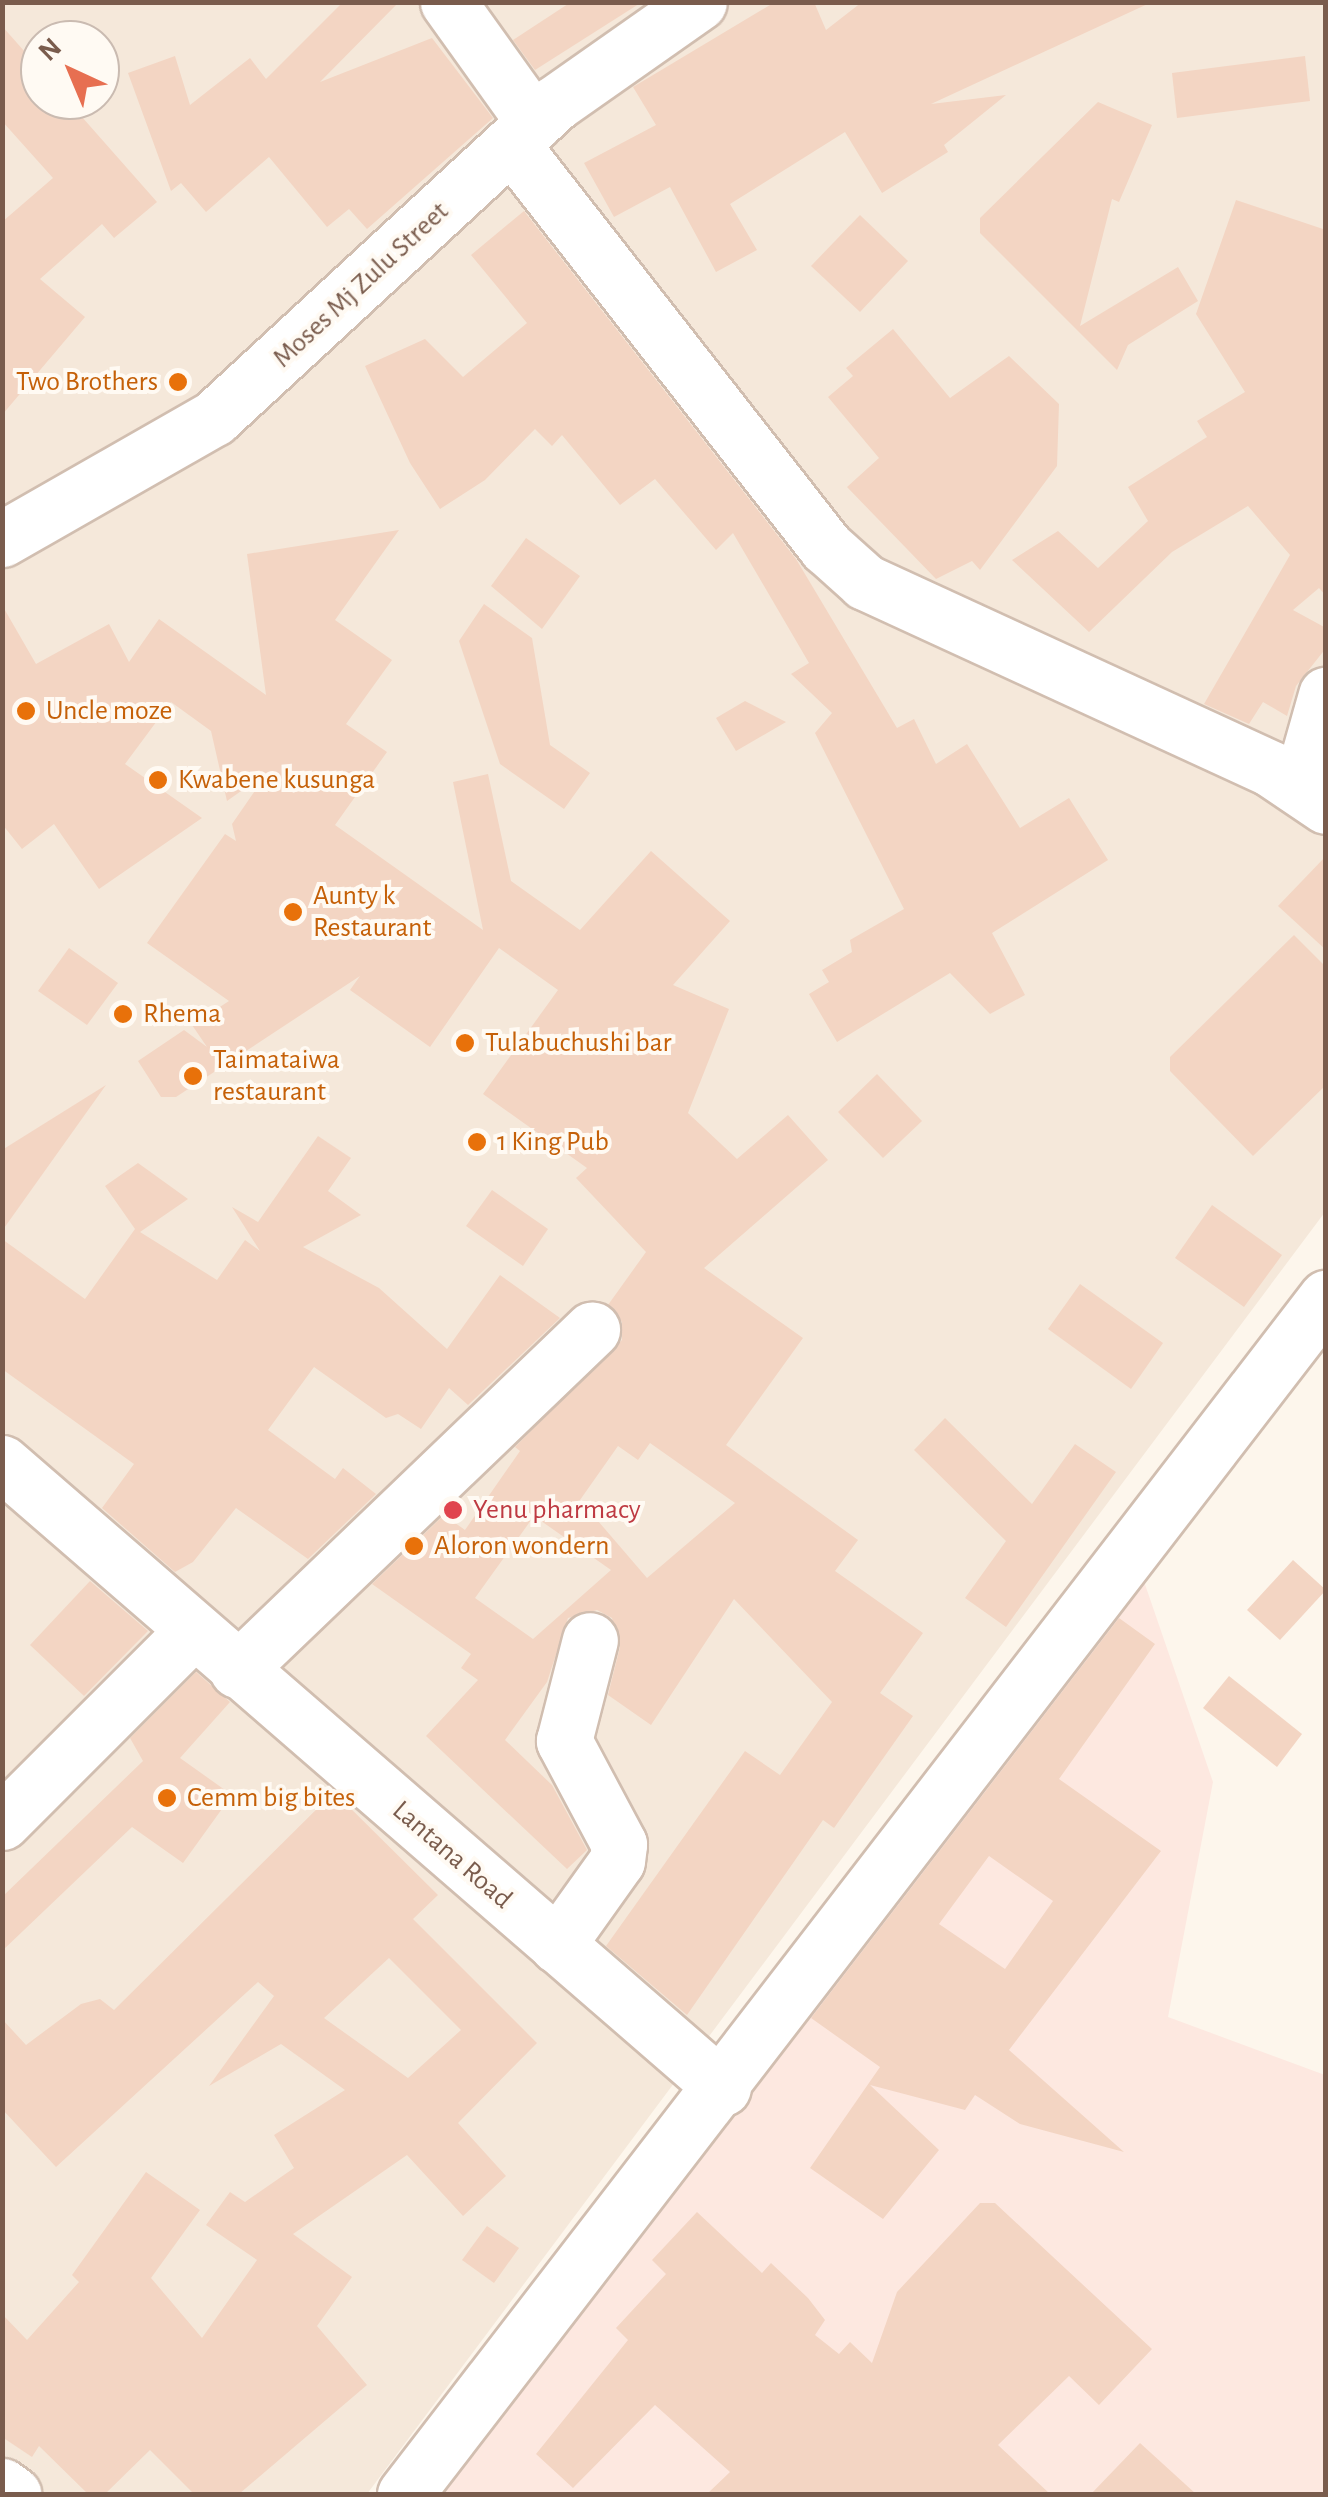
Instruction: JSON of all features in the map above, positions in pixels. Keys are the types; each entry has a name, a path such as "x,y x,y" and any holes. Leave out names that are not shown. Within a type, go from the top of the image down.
{"street":[{"path":"448,2 522,133 826,547 865,582 1313,797 1326,695"},
{"name":"Moses Mj Zulu Street","path":"2,539 214,418 522,133 598,68 698,2"},
{"path":"405,2494 723,2088 1326,1298"},
{"path":"237,1670 592,1330"},
{"name":"Lantana Road","path":"2,1463 723,2088"},
{"path":"2,1822 193,1631"},
{"path":"558,1945 616,1861 619,1844 564,1741 590,1640"},
{"path":"2,2486 14,2494"}],"shaded area":[{"path":"3,3 1325,3 1325,1212 367,2494 3,2494"},
{"path":"1138,1564 1213,1782 1168,2017 1325,2075 1325,2494 439,2494"}],"building":[{"path":"343,2 399,2 320,82 432,38 493,118 367,229 349,209 327,227 269,157 206,212 181,183 171,191 128,73 175,56 190,105 250,58 266,79"},
{"path":"571,2 642,2 535,70 513,40"},
{"path":"775,2 814,2 826,30 862,2 1152,2 931,104 1006,95 944,145 948,152 882,193 845,132 730,204 757,250 716,272 670,187 614,217 584,163 656,125 633,87"},
{"path":"2,26 20,46 20,120 85,120 157,202 114,238 102,224 40,279 85,317 2,415 2,222 53,178 2,121"},
{"path":"1305,56 1310,101 1177,118 1172,73"},
{"path":"1098,102 1152,125 1119,202 1112,199 1080,326 1178,267 1198,301 1128,345 1117,370 980,233 980,218"},
{"path":"1236,200 1326,230 1326,596 1319,588 1293,610 1326,628 1326,648 1296,686 1287,716 1263,702 1249,724 1204,704 1290,555 1248,506 1172,552 1089,632 1012,560 1058,531 1098,568 1148,521 1128,487 1207,437 1197,421 1245,392 1196,314"},
{"path":"524,211 796,559 897,728 914,719 936,764 967,744 1020,828 1069,798 1108,860 992,933 1025,995 990,1014 950,973 837,1042 809,994 829,982 822,970 852,952 850,940 904,909 815,733 832,713 791,674 809,663 733,533 716,550 655,479 620,505 562,435 552,446 535,429 485,480 440,509 410,463 365,366 425,339 463,377 527,323 471,255"},
{"path":"860,215 908,261 860,312 811,266"},
{"path":"893,329 950,398 1009,356 1059,404 1057,466 980,570 972,561 936,579 847,487 879,458 828,397 853,376 846,368"},
{"path":"399,530 335,620 392,660 346,724 387,752 335,825 483,930 453,782 488,774 511,881 580,930 651,851 730,921 673,985 729,1009 688,1113 737,1159 788,1115 828,1160 704,1268 803,1338 726,1445 858,1540 835,1571 923,1633 880,1693 913,1716 834,1828 823,1820 687,2015 606,1946 745,1751 780,1775 832,1702 734,1599 651,1725 608,1695 620,1647 612,1618 597,1610 568,1618 547,1682 505,1740 552,1785 587,1850 567,1869 426,1736 478,1680 461,1668 471,1654 372,1584 444,1515 465,1530 520,1451 515,1447 622,1340 622,1322 608,1305 646,1252 576,1178 587,1168 483,1094 558,990 499,948 430,1047 350,990 360,976 176,1097 161,1097 138,1061 184,1030 207,1047 192,1025 229,1001 147,943 225,834 236,841 232,824 268,772 227,801 211,731 171,702 125,764 202,818 99,889 54,824 22,849 2,824 2,605 36,664 109,624 129,662 159,619 266,695 247,554","holes":["650,1443 735,1503 647,1578 580,1500 618,1446 638,1460","534,1516 611,1570 533,1639 475,1598"]},
{"path":"526,538 580,576 542,629 491,586"},
{"path":"484,604 532,638 550,745 590,773 564,809 500,764 459,641"},
{"path":"745,701 786,722 736,751 716,718"},
{"path":"1326,856 1326,950 1278,906"},
{"path":"1294,935 1326,967 1326,1085 1253,1156 1170,1071 1170,1057"},
{"path":"69,948 118,983 87,1025 38,991"},
{"path":"877,1074 922,1121 883,1158 838,1112"},
{"path":"106,1085 2,1231 2,1150"},
{"path":"318,1136 351,1158 328,1191 361,1215 303,1247 379,1288 447,1349 500,1275 560,1318 468,1405 449,1388 421,1429 398,1414 386,1418 314,1367 268,1430 335,1479 343,1468 376,1494 308,1559 236,1508 193,1562 175,1572 102,1508 134,1464 2,1369 2,1239 85,1299 135,1229 105,1186 138,1163 188,1199 140,1232 217,1280 245,1240 260,1251 232,1207 258,1222"},
{"path":"492,1190 548,1229 523,1266 466,1226"},
{"path":"1212,1205 1282,1255 1244,1307 1175,1258"},
{"path":"1080,1284 1163,1343 1131,1389 1048,1329"},
{"path":"945,1418 1032,1504 1075,1444 1116,1472 1006,1627 965,1598 1006,1541 914,1450"},
{"path":"1293,1560 1326,1590 1280,1640 1247,1610"},
{"path":"90,1581 148,1631 84,1696 30,1645"},
{"path":"1119,1618 1155,1644 1059,1779 1161,1851 1009,2050 1124,2152 1020,2124 975,2095 965,2110 870,2085 939,2150 883,2219 810,2168 880,2067 811,2018","holes":["989,1856 1053,1901 1005,1969 939,1924"]},
{"path":"196,1672 230,1702 180,1758 232,1795 183,1863 132,1827 2,1951 2,1897 143,1761 130,1738"},
{"path":"1229,1676 1302,1734 1277,1767 1203,1708"},
{"path":"334,1792 438,1895 413,1919 537,2043 458,2123 506,2176 463,2216 407,2155 293,2234 352,2277 317,2326 367,2385 239,2494 194,2494 150,2450 105,2494 88,2494 39,2446 32,2457 2,2437 2,2314 27,2340 79,2282 72,2275 146,2172 200,2210 151,2278 202,2338 257,2260 206,2225 230,2192 245,2202 294,2168 274,2135 345,2090 281,2044 209,2086 274,1996 258,1982 56,2167 2,2109 2,2019 26,2045 81,2004 100,1999 114,2010","holes":["389,1958 461,2030 408,2078 324,2018"]},
{"path":"980,2203 995,2203 1152,2349 1099,2405 1069,2376 998,2445 1050,2494 707,2494 730,2472 655,2405 573,2488 536,2454 628,2340 616,2328 666,2274 652,2260 697,2212 762,2273 771,2263 808,2298 825,2320 815,2335 839,2354 850,2342 872,2363 897,2292"},
{"path":"487,2226 519,2248 494,2283 462,2260"},
{"path":"1140,2443 1196,2494 1091,2494"}],"place":[{"name":"Two Brothers","path":"178,382"},
{"name":"Uncle moze","path":"26,711"},
{"name":"Kwabene kusunga","path":"158,780"},
{"name":"Aunty k Restaurant","path":"293,912"},
{"name":"Rhema","path":"123,1014"},
{"name":"Tulabuchushi bar","path":"465,1043"},
{"name":"Taimataiwa restaurant","path":"193,1076"},
{"name":"1 King Pub","path":"477,1142"},
{"name":"Yenu pharmacy","path":"453,1510"},
{"name":"Aloron wondern","path":"414,1546"},
{"name":"Cemm big bites","path":"167,1798"}]}
